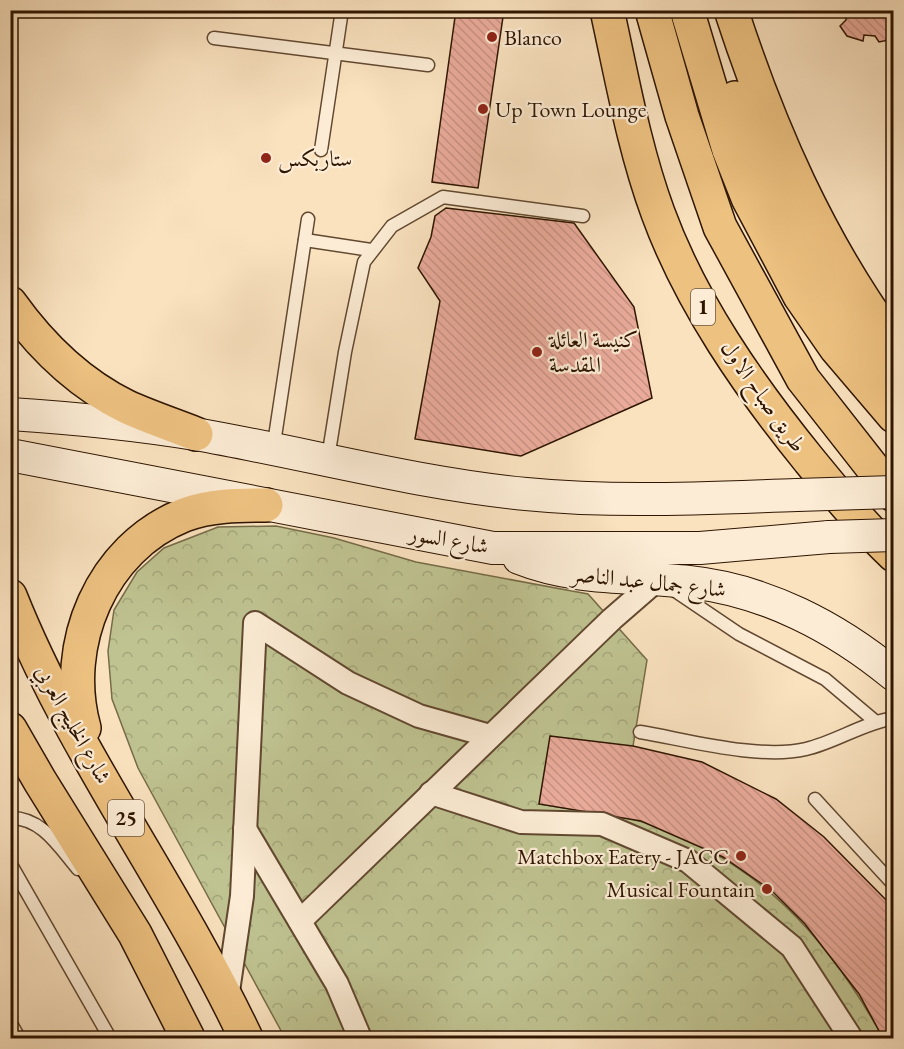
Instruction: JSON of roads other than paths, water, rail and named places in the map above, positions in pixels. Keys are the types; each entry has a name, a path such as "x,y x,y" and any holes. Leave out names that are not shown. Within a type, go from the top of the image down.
{"main road":[{"name":"طريق صباح الاول","path":"608,10 631,119 658,213 690,285 758,394 861,525 894,555"},
{"name":"طريق صباح الاول","path":"652,10 682,116 720,227 803,379 894,493"},
{"path":"687,10 729,150 748,198 800,296 836,348 894,416"},
{"path":"708,10 722,62 773,199 824,288 857,337 894,382"},
{"path":"731,10 778,142 819,228 872,315 894,344"},
{"path":"10,303 27,327 51,352 90,384 126,406 196,434"},
{"path":"10,414 75,418 196,434 327,462 524,494 628,501 894,493"},
{"name":"شارع السور","path":"10,455 493,548 700,548 829,537 894,535"},
{"path":"95,765 79,709 77,661 89,614 104,583 135,546 172,521 211,508 266,505"},
{"name":"شارع جمال عبد الناصر","path":"493,548 539,566 585,576 658,579 726,588 766,600 841,636 894,675"},
{"name":"شارع الخليج العربي","path":"10,596 41,664 95,765 183,914 246,1038"},
{"name":"25","path":"10,729 135,934 188,1038"}],"street":[{"path":"300,921 612,619 658,579"},
{"path":"227,998 242,896 255,623 348,683 419,716 490,736"},
{"path":"431,793 521,822 602,824 688,861 792,947 851,1038"},
{"path":"245,829 337,984 360,1038"}],"lane":[{"path":"321,150 342,10"},
{"path":"214,38 428,65"},
{"path":"327,462 345,352 364,262 392,225 443,197 583,216"},
{"path":"273,451 308,219"},
{"path":"305,240 371,250"},
{"path":"658,579 739,634 825,679 876,722"},
{"path":"640,732 776,753 822,745 876,722 894,718"},
{"path":"815,799 894,885"},
{"path":"10,818 19,817 42,827 135,934"},
{"path":"10,863 110,1038"},
{"path":"10,1022 19,1038"}],"place":[{"name":"Blanco","path":"492,37"},
{"name":"Up Town Lounge","path":"483,109"},
{"name":"ستاربكس","path":"266,158"},
{"name":"كنيسة العائلة المقدسة","path":"537,352"},
{"name":"Matchbox Eatery - JACC","path":"741,856"},
{"name":"Musical Fountain","path":"767,889"}]}
